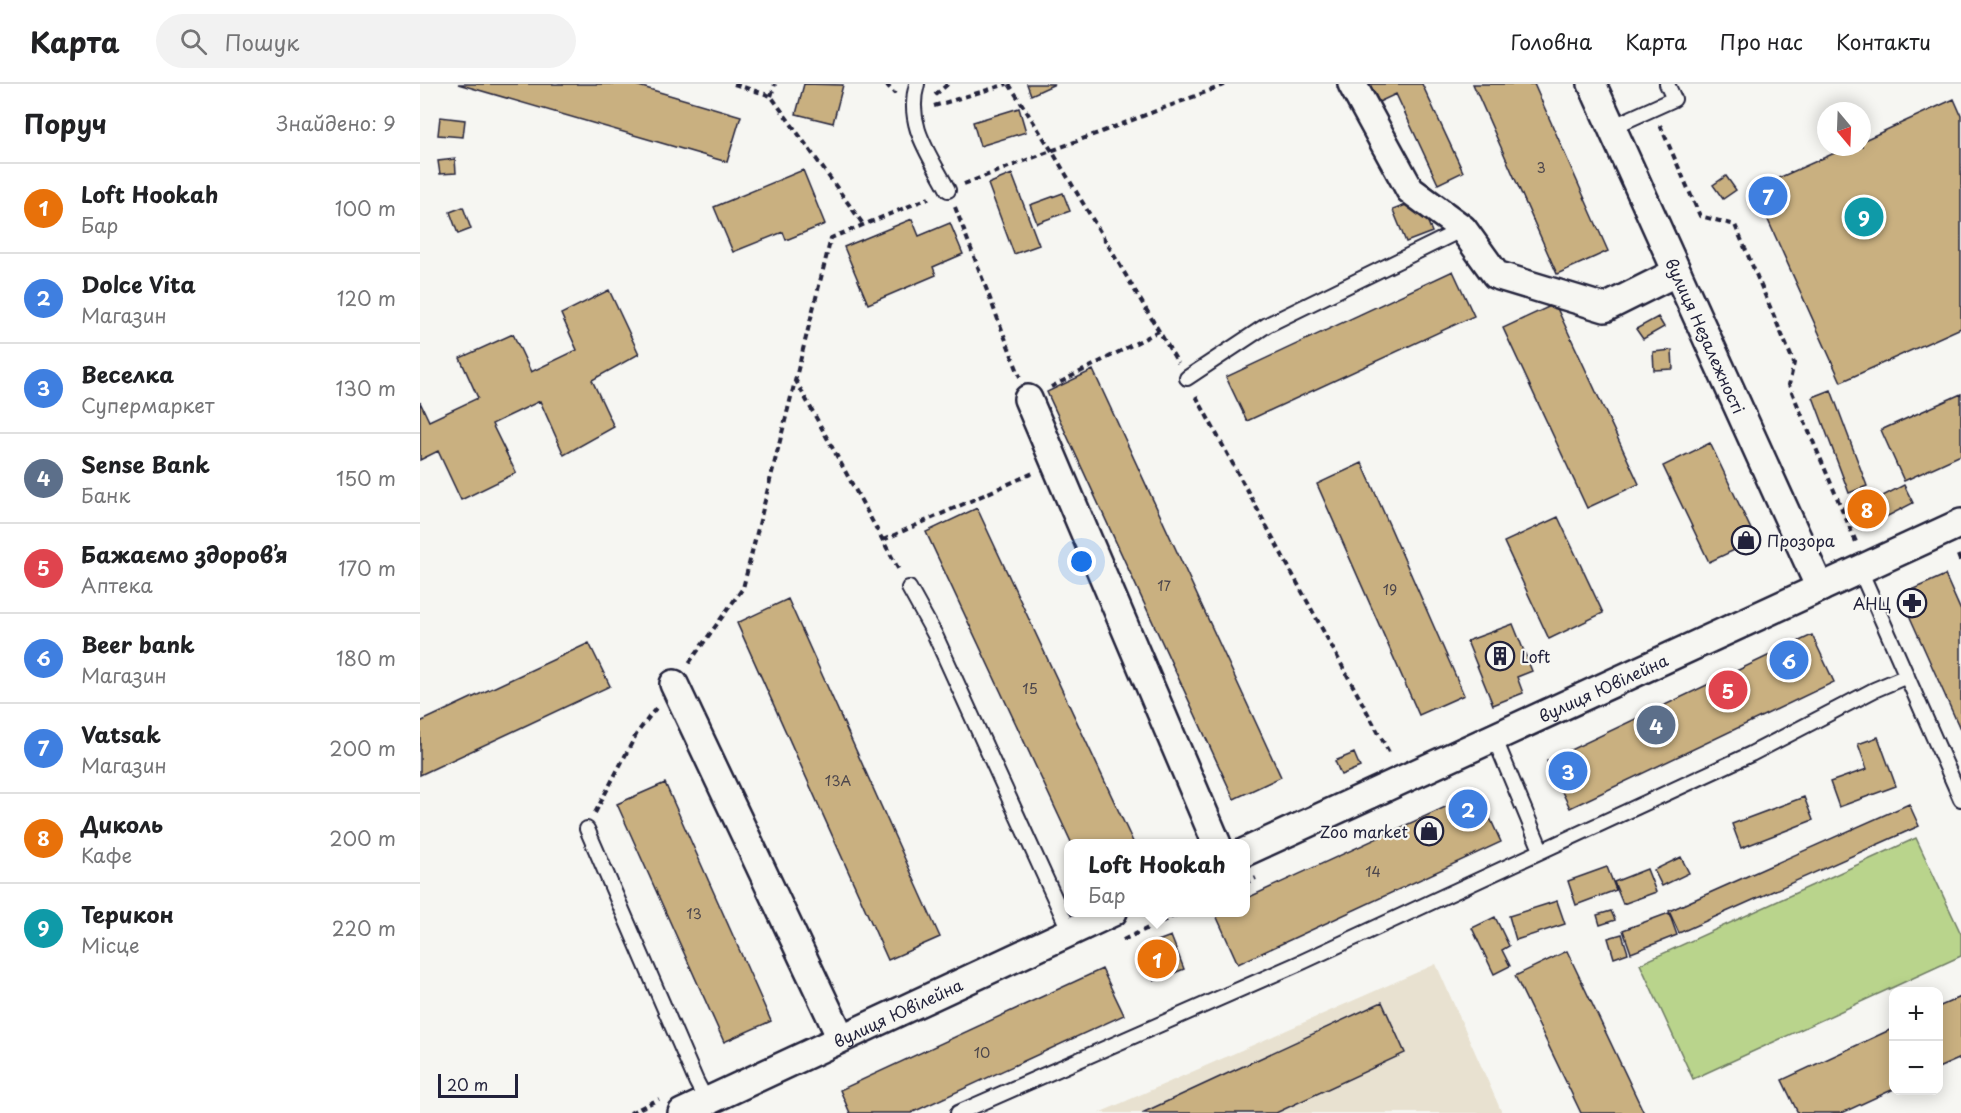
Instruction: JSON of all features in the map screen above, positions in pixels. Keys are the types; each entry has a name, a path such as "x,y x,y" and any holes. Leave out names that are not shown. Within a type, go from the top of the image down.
{"street":[{"path":"1352,84 1410,190 1463,229 1496,275 1605,308 1677,272"},
{"name":"вулиця Незалежності","path":"1592,84 1820,588"},
{"path":"1028,399 1215,839"},
{"name":"вулиця Ювілейна","path":"1250,850 1961,523"},
{"path":"674,684 841,1038"},
{"name":"вулиця Ювілейна","path":"682,1113 1102,917"}],"lane":[{"path":"917,84 913,97 917,131 948,190"},
{"path":"1611,127 1674,99 1667,84"},
{"path":"1187,378 1267,325 1463,229"},
{"path":"1860,570 1961,799"},
{"path":"909,588 935,635 1070,932"},
{"path":"958,1113 1302,962 1751,754 1874,690 1907,676"},
{"path":"1494,737 1541,850"},
{"path":"587,829 707,1102"}],"path":[{"path":"734,84 771,96 863,224"},
{"path":"771,96 775,84"},
{"path":"913,112 1008,84 1052,151 1187,378 1393,761"},
{"path":"587,829 637,733 742,588 831,238 948,190 1227,84"},
{"path":"1674,99 1659,122 1700,216 1736,225 1794,363 1789,385 1857,543"},
{"path":"948,190 1028,399 1159,331"},
{"path":"795,379 909,588"},
{"path":"883,540 1056,463"},
{"path":"1958,555 1961,563"}],"shaded area":[{"path":"1436,964 1502,1113 1099,1113"}],"green space":[{"path":"1916,838 1961,934 1961,956 1889,987 1889,989 1693,1079 1640,964"}],"building":[{"path":"458,84 632,84 741,116 727,162"},
{"path":"804,84 843,85 833,123 796,114"},
{"path":"1027,84 1055,84 1031,95"},
{"path":"1370,84 1422,84 1463,172 1438,184 1396,94 1379,102"},
{"path":"1473,84 1534,84 1608,251 1557,274"},
{"path":"1954,99 1961,115 1961,328 1841,382 1754,189 1828,156 1871,156 1871,137"},
{"path":"1019,108 1026,132 980,146 973,122"},
{"path":"440,117 465,120 463,137 438,135"},
{"path":"455,159 456,173 440,174 438,161"},
{"path":"803,170 825,224 786,240 783,232 733,252 714,207"},
{"path":"1012,174 1039,245 1014,254 988,184"},
{"path":"1726,176 1736,190 1723,199 1713,185"},
{"path":"1063,193 1070,211 1037,223 1030,205"},
{"path":"1419,200 1432,232 1406,242 1393,210"},
{"path":"463,207 471,229 458,234 450,212"},
{"path":"912,219 919,236 950,223 963,254 933,267 936,275 868,304 844,247"},
{"path":"1453,271 1474,316 1247,421 1226,377"},
{"path":"609,290 639,354 592,380 614,427 564,455 540,401 492,424 516,473 461,500 438,451 420,460 420,402 429,421 478,398 460,358 513,334 531,372 577,350 561,314"},
{"path":"1555,304 1639,484 1587,508 1503,328"},
{"path":"1658,317 1664,327 1643,339 1636,329"},
{"path":"1672,350 1673,369 1654,370 1653,352"},
{"path":"1093,370 1281,777 1234,799 1047,392"},
{"path":"1831,390 1867,486 1849,493 1813,397"},
{"path":"1961,394 1961,455 1904,481 1881,430"},
{"path":"1710,443 1756,540 1709,562 1663,466"},
{"path":"1362,463 1464,695 1419,715 1317,484"},
{"path":"1904,485 1913,503 1884,518 1875,500"},
{"path":"1870,492 1879,517 1864,522 1855,497"},
{"path":"977,508 1132,839 1070,839 926,532"},
{"path":"1558,517 1603,613 1549,639 1504,542"},
{"path":"1945,575 1961,611 1961,731 1900,595"},
{"path":"788,599 940,937 888,960 737,623"},
{"name":"Loft","path":"1513,624 1532,671 1517,677 1523,693 1493,705 1467,641"},
{"path":"1812,635 1834,682 1570,808 1547,761"},
{"path":"589,643 610,686 420,775 420,722"},
{"path":"1878,737 1896,786 1839,807 1830,782 1867,769 1858,744"},
{"path":"1354,753 1360,767 1341,775 1335,761"},
{"path":"665,783 771,1021 724,1042 617,804"},
{"path":"1478,792 1501,842 1238,964 1217,917 1250,917 1250,897"},
{"path":"1804,797 1813,820 1741,848 1732,824"},
{"path":"1909,804 1919,826 1679,933 1669,911"},
{"path":"1681,857 1689,873 1662,886 1654,870"},
{"path":"1607,867 1616,890 1576,905 1568,881"},
{"path":"1647,869 1656,892 1623,904 1614,882"},
{"path":"1557,901 1565,924 1516,940 1509,916"},
{"path":"1611,911 1615,920 1600,925 1597,915"},
{"path":"1669,913 1677,935 1631,953 1623,930"},
{"path":"1495,917 1509,946 1502,950 1510,966 1494,974 1472,928"},
{"path":"1622,934 1628,953 1614,958 1608,938"},
{"path":"1171,936 1184,969 1154,981 1142,947"},
{"path":"1567,951 1644,1113 1581,1113 1515,976"},
{"path":"1102,969 1124,1015 911,1113 850,1113 840,1090"},
{"path":"1961,997 1961,1058 1943,1066 1943,1041 1943,1005"},
{"path":"1382,1002 1405,1053 1276,1113 1142,1113"},
{"path":"1889,1030 1889,1091 1842,1113 1798,1113 1782,1080"}],"place":[{"name":"Vatsak","path":"1768,196"},
{"name":"Терикон","path":"1864,217"},
{"name":"Диколь","path":"1867,509"},
{"name":"Прозора","path":"1746,540"},
{"name":"АНЦ","path":"1912,603"},
{"name":"Loft","path":"1500,656"},
{"name":"Beer bank","path":"1789,660"},
{"name":"Бажаємо здоровʼя","path":"1728,690"},
{"name":"Sense Bank","path":"1656,725"},
{"name":"Веселка","path":"1568,771"},
{"name":"Dolce Vita","path":"1468,809"},
{"name":"Zoo market","path":"1429,831"},
{"name":"Loft Hookah","path":"1157,959"}]}
